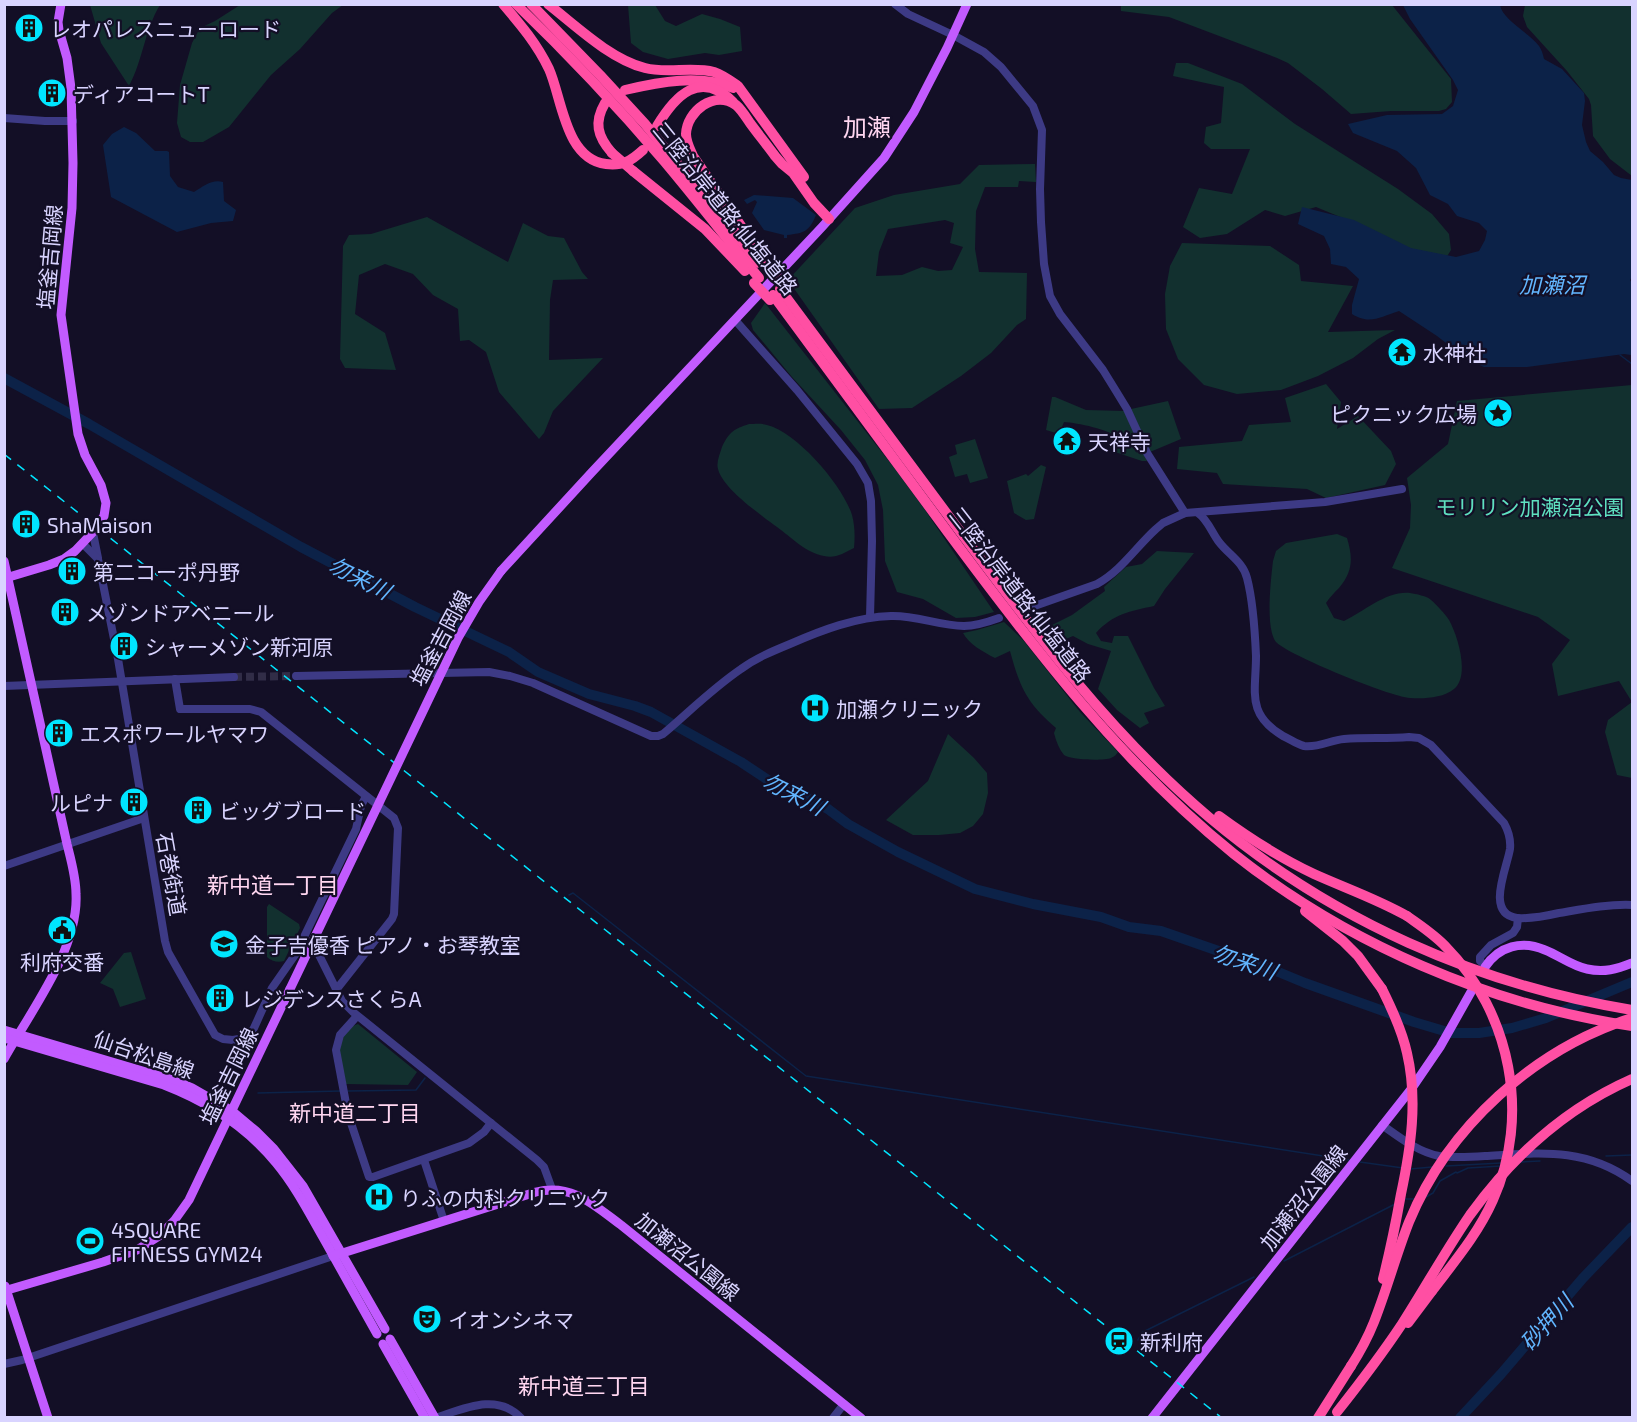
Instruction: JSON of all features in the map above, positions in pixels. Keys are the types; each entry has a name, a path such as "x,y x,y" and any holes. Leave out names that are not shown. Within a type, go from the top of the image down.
{"highway":[{"path":"503,4 537,46 550,72 568,129 583,152 595,161 610,165 628,162 643,150"},
{"name":"三陸沿岸道路;仙塩道路","path":"516,4 627,118 762,275"},
{"name":"三陸沿岸道路;仙塩道路","path":"531,4 645,124 762,275"},
{"path":"548,4 619,59 647,69 702,70 727,78 738,86 819,198 829,219"},
{"path":"625,90 670,82 711,81 734,88 747,98"},
{"path":"657,126 675,100 686,92 694,88 714,88 726,95 737,106 829,219"},
{"path":"737,106 723,100 700,106 689,121 686,136 688,146 762,275 819,349"},
{"path":"606,103 599,116 598,131 612,153 705,229 739,264 762,275 777,292 790,326 819,349"},
{"name":"三陸沿岸道路;仙塩道路","path":"819,349 1035,631 1104,714 1159,771 1219,825 1271,865 1312,892 1359,918 1451,962 1486,970 1572,999 1632,1010"},
{"name":"三陸沿岸道路;仙塩道路","path":"819,349 994,594 1083,706 1123,750 1217,840 1253,868 1348,929 1449,977 1490,992 1570,1014 1632,1026"},
{"path":"1159,771 1265,848 1316,874 1375,899 1407,916 1434,936 1451,952 1474,981 1489,1007 1508,1064 1512,1100 1511,1136 1499,1185 1485,1215 1477,1230 1385,1354 1350,1400 1335,1415"},
{"path":"1253,868 1343,941 1358,956 1382,989 1401,1031 1412,1076 1413,1122 1405,1177 1380,1290 1365,1335 1351,1366"},
{"path":"1318,1418 1374,1324 1409,1221 1420,1197 1446,1155 1479,1115 1521,1077 1569,1046 1632,1018"},
{"path":"1335,1415 1384,1351 1466,1222 1500,1177 1555,1125 1599,1095 1632,1079"}],"main road":[{"name":"塩釜吉岡線","path":"9,577 64,559 93,533 104,516 106,503 105,495 85,455 78,434 61,315 72,208 73,121 68,64 58,22 62,4"},
{"name":"塩釜吉岡線","path":"5,1288 127,1254 159,1236 174,1221 189,1200 458,638 479,602 501,571 884,158 914,112 967,4"},
{"path":"4,561 67,844 76,895 76,914 70,938 57,967 12,1038 4,1059"},
{"path":"1486,970 1492,958 1502,951 1523,945 1545,950 1576,966 1596,971 1615,969 1632,963"},
{"name":"加瀬沼公園線","path":"1152,1418 1412,1088 1444,1041 1471,992"},
{"name":"仙台松島線","path":"4,1030 12,1038 173,1080 192,1088 262,1137 303,1186 337,1255 381,1331"},
{"name":"加瀬沼公園線","path":"337,1255 536,1192 552,1189 571,1192 591,1203 861,1418"},
{"path":"5,1288 48,1418"},
{"path":"425,1418 387,1341 435,1418"}],"street":[{"path":"896,4 908,14 984,52 1001,67 1033,106 1042,130 1041,222 1044,264 1050,296 1060,314 1112,384 1127,409 1147,453 1185,513"},
{"path":"4,118 73,121"},
{"path":"735,320 797,390 856,464 868,483 872,531 870,617"},
{"path":"1026,609 1108,578 1117,572 1163,523 1185,513 1325,502 1402,489"},
{"path":"1198,513 1218,541 1237,560 1247,576 1255,647 1256,698 1259,712 1270,727 1304,746 1342,739 1408,737 1419,738 1431,745 1508,830 1510,848 1499,899 1506,913 1518,918 1539,917 1601,906 1632,905"},
{"path":"93,533 122,681 144,818"},
{"path":"83,544 98,559"},
{"path":"296,676 489,672 533,683 651,736 658,736 731,676 753,661 824,630 870,617 904,616 964,626 999,618"},
{"path":"4,686 234,677"},
{"path":"175,679 180,709 250,709 261,712 392,816 396,823 398,828 395,907 392,919 336,990"},
{"path":"366,796 356,829 303,939 318,953 342,1001 357,1016 544,1167 552,1189"},
{"name":"石巻街道","path":"4,866 144,818 168,952 215,1035 223,1039 244,1038 250,1034 272,988 303,939"},
{"path":"1486,970 1480,957 1491,945 1513,933 1517,927 1518,918"},
{"path":"357,1016 340,1035 336,1050 348,1114 369,1177 469,1143 484,1132 491,1123"},
{"path":"1382,1125 1423,1151 1437,1155 1457,1157 1543,1153 1571,1155 1587,1158 1612,1168 1632,1181"},
{"path":"424,1160 444,1221"},
{"path":"4,1364 337,1255"},
{"path":"435,1418 469,1406 483,1404 506,1407 521,1418"},
{"path":"833,1418 844,1404"}],"green space":[{"path":"90,5 160,5 129,86 101,43"},
{"path":"240,5 343,5 332,13 300,49 271,75 229,127 203,142 190,142 181,137 177,123 180,85 192,43 200,28"},
{"path":"628,5 655,5 665,21 676,26 702,14 740,27 742,51 719,55 705,53 668,59 643,52 631,43"},
{"path":"1121,5 1392,5 1451,79 1452,102 1446,109 1439,111 1351,114 1288,63 1169,17 1121,11"},
{"path":"1525,5 1632,5 1632,176 1610,159 1593,136 1589,99 1527,27 1523,16"},
{"path":"1176,63 1188,63 1242,84 1295,124 1398,189 1432,214 1449,234 1451,250 1446,258 1424,258 1350,221 1316,207 1285,216 1265,210 1227,234 1200,238 1183,227 1199,188 1232,194 1250,149 1211,149 1204,143 1206,127 1221,123 1224,87 1173,76"},
{"path":"1035,164 1036,182 1019,181 1018,187 985,187 976,211 975,249 979,272 1027,273 1026,319 1017,325 991,353 912,408 879,409 788,280 855,208 894,195 960,184 979,165","holes":["945,220 954,223 950,243 963,247 952,270 938,271 922,267 902,275 876,276 879,252 888,229"]},
{"path":"427,217 508,262 523,223 548,236 564,238 588,279 553,280 550,300 549,360 603,358 553,411 539,439 499,392 486,352 469,340 460,341 458,309 433,295 413,274 385,264 359,275 355,314 385,333 396,370 345,368 340,359 343,246 349,235 371,234"},
{"path":"1182,243 1270,246 1299,265 1301,281 1353,286 1328,332 1395,330 1378,339 1353,358 1318,376 1281,390 1237,394 1204,385 1178,359 1166,329 1165,294 1170,266"},
{"path":"765,303 895,469 994,612 975,617 956,618 923,599 897,592 885,561 883,510 878,485 865,460 841,430 753,330 751,323"},
{"path":"1326,384 1341,402 1337,429 1358,416 1391,451 1396,464 1385,485 1326,498 1307,489 1223,484 1217,473 1177,469 1179,447 1242,441 1249,425 1291,422 1285,398"},
{"name":"モリリン加瀬沼公園","path":"1632,385 1632,702 1619,681 1558,696 1552,664 1570,640 1538,617 1392,568 1410,528 1411,505 1407,478 1448,444 1457,401"},
{"path":"1052,397 1086,410 1124,411 1147,461 1115,452 1119,439 1101,429 1064,422 1059,434 1046,430"},
{"path":"1168,401 1181,439 1150,452 1131,409"},
{"path":"749,424 765,424 779,430 792,438 818,462 847,503 854,523 854,548 832,557 811,552 753,509 727,485 718,469 722,447 732,432"},
{"path":"975,439 988,478 970,483 967,474 955,477 949,457 957,454 955,445"},
{"path":"1041,465 1046,467 1034,519 1026,520 1014,513 1007,481 1026,474 1028,476"},
{"path":"1337,534 1347,538 1351,558 1347,576 1326,603 1334,618 1344,621 1384,598 1401,593 1424,596 1449,620 1459,645 1461,675 1454,689 1433,697 1399,696 1319,665 1276,642 1271,626 1270,603 1273,561 1276,551 1286,543"},
{"path":"1157,551 1194,553 1154,606 1115,617 1096,633 1101,641 1112,643 1114,636 1128,636 1165,706 1144,713 1149,723 1140,728 1117,710 1098,689 1111,651 1088,644 1073,636 1061,641 1052,625 1072,615 1105,591 1104,587 1126,567 1142,564"},
{"path":"1004,622 1023,640 1080,712 1118,752 1115,756 1095,760 1064,755 1054,733 1056,728 1038,711 1021,685 1010,651 995,658 973,644 963,633"},
{"path":"1632,702 1632,778 1617,775 1605,732 1608,720"},
{"path":"948,734 987,773 988,793 983,814 973,826 960,833 913,835 886,820 928,781"},
{"path":"269,904 299,924 300,928 282,962 270,960 267,957 267,907"},
{"path":"131,952 146,999 120,1007 113,989 100,983 124,953"},
{"path":"358,1024 417,1072 408,1085 346,1084 340,1057 342,1038 351,1027"}],"water":[{"name":"加瀬沼","path":"1403,5 1500,5 1511,21 1535,41 1544,59 1562,69 1584,93 1582,125 1590,151 1614,175 1632,180 1632,277 1630,280 1632,283 1632,357 1624,354 1527,367 1484,367 1468,360 1399,311 1370,319 1352,314 1359,279 1346,267 1331,264 1330,249 1324,236 1298,224 1302,207 1354,220 1411,248 1456,257 1479,251 1487,231 1479,223 1457,216 1448,204 1430,195 1416,168 1397,151 1353,133 1348,124 1387,115 1442,114 1453,106 1458,90"},
{"path":"124,127 136,133 155,151 169,152 170,176 178,187 194,192 212,182 223,182 224,201 236,210 233,221 211,223 177,232 111,197 103,145 112,134"},
{"path":"754,195 793,198 816,215 805,231 787,235 787,238 784,238 784,235 764,230 752,213 757,202 755,200 747,204 744,200"}],"waterway":[{"path":"1620,355 1632,364"},
{"name":"勿来川","path":"4,378 89,424 301,547 415,607 509,652 538,672 589,694 651,712 741,762 771,782 828,809 848,824 898,852 975,889 1033,904 1101,917 1129,927 1161,931 1414,1022 1451,1033 1479,1033 1512,1028 1546,1018 1632,982"},
{"path":"569,895 573,893 806,1076 1349,1160"},
{"path":"348,1091 416,1090 425,1078"},
{"path":"258,1093 341,1091"},
{"path":"1606,1156 1632,1155"},
{"path":"1521,1162 1540,1161"},
{"path":"1360,1162 1403,1168"},
{"path":"1446,1166 1501,1163"},
{"path":"1426,1197 1433,1193 1440,1181 1456,1172 1468,1168 1501,1166"},
{"path":"1410,1169 1432,1167"},
{"path":"1405,1199 1415,1199"},
{"path":"1284,1261 1395,1204"},
{"name":"砂押川","path":"1460,1418 1583,1278 1632,1227"},
{"path":"1138,1340 1143,1332 1254,1277"}],"tunnel":[{"path":"234,677 296,676"}],"railway":[{"path":"4,454 1222,1418"}],"place":[{"name":"レオパレスニューロード","path":"29,28"},
{"name":"ディアコートT","path":"52,93"},
{"name":"水神社","path":"1402,352"},
{"name":"ピクニック広場","path":"1498,413"},
{"name":"天祥寺","path":"1067,441"},
{"name":"ShaMaison","path":"26,524"},
{"name":"第二コーポ丹野","path":"72,571"},
{"name":"メゾンドアベニール","path":"65,612"},
{"name":"シャーメゾン新河原","path":"124,646"},
{"name":"加瀬クリニック","path":"815,708"},
{"name":"エスポワールヤマワ","path":"59,733"},
{"name":"ルピナ","path":"134,802"},
{"name":"ビッグブロード","path":"198,810"},
{"name":"利府交番","path":"62,930"},
{"name":"金子吉優香 ピアノ・お琴教室","path":"224,944"},
{"name":"レジデンスさくらA","path":"220,998"},
{"name":"りふの内科クリニック","path":"379,1197"},
{"name":"4SQUARE FITNESS GYM24","path":"90,1241"},
{"name":"イオンシネマ","path":"427,1319"},
{"name":"新利府","path":"1119,1341"}],"district":[{"name":"加瀬","path":"867,126"},
{"name":"新中道一丁目","path":"273,884"},
{"name":"新中道二丁目","path":"355,1112"},
{"name":"新中道三丁目","path":"584,1385"}]}
